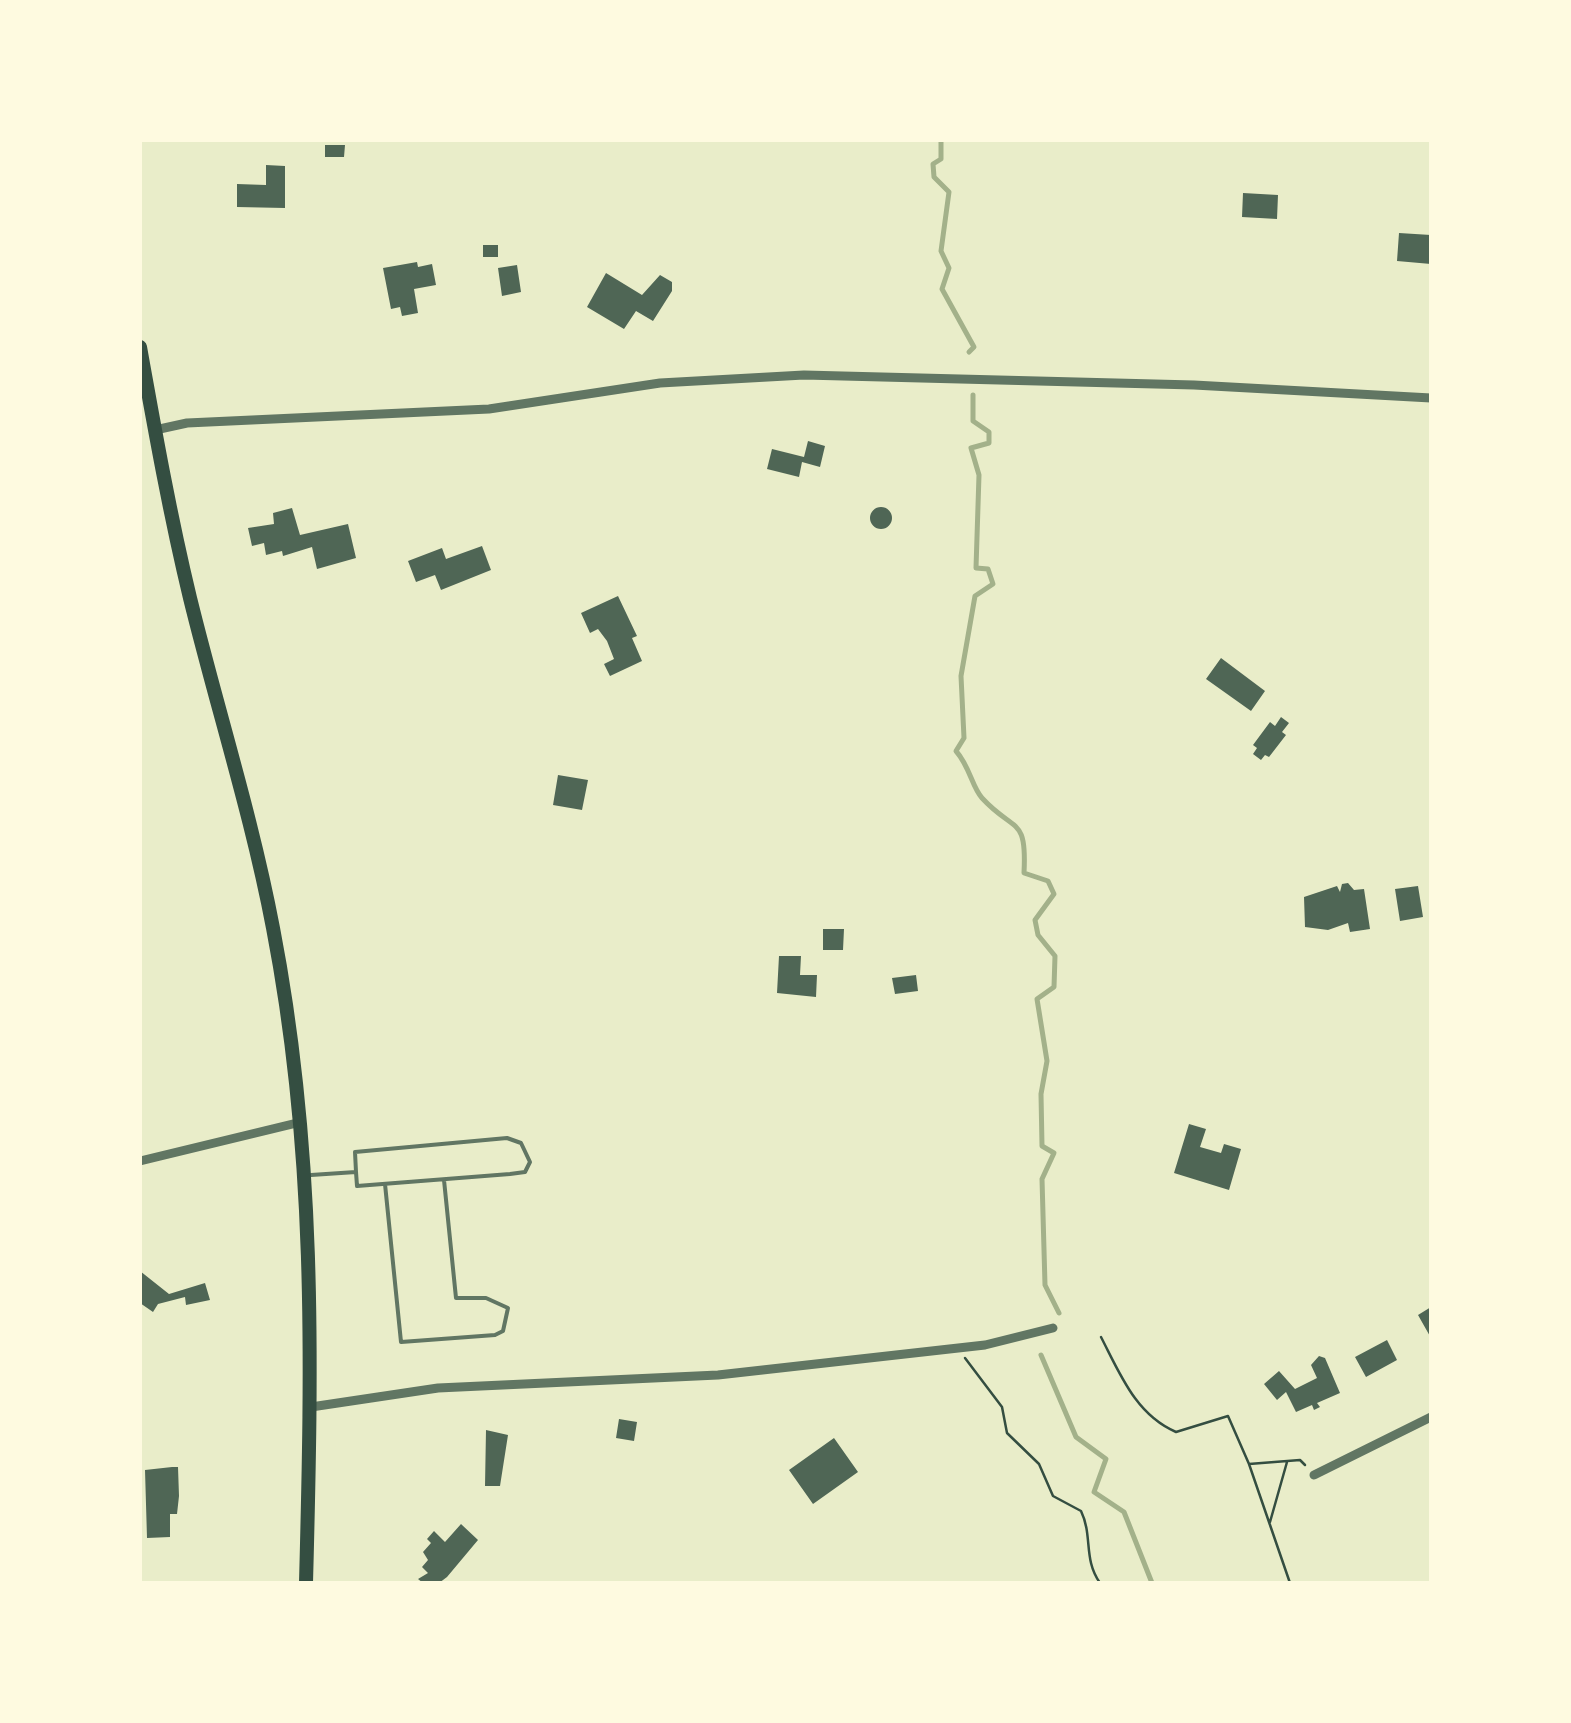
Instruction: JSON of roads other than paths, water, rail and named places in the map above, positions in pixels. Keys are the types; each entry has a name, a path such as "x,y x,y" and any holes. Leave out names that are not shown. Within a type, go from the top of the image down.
{"main road":[{"path":"140,346 191,601 261,869 301,1122 312,1286 306,1583"}],"street":[{"path":"155,430 187,423 490,409 660,383 804,375 1176,385 1431,398"},
{"path":"140,1161 301,1122"},
{"path":"311,1408 438,1388 680,1378 962,1347 1053,1328"},
{"path":"1314,1476 1431,1417"}],"lane":[{"path":"507,1138 528,1151 526,1172 357,1186 356,1172 355,1152 507,1138"},
{"path":"306,1176 356,1172"},
{"path":"385,1184 401,1342 494,1335 503,1331 508,1308 486,1298 456,1298 444,1180"}],"waterway":[{"path":"941,140 941,159 933,164 934,177 949,192 941,251 949,268 942,289 974,347 969,352"},
{"path":"973,395 973,421 989,432 989,443 971,448 979,475 976,568 988,569 993,584 975,596 961,676 964,738 956,751 982,798 1020,833 1024,873 1048,881 1054,894 1035,920 1038,935 1055,956 1054,987 1037,999 1047,1061 1041,1094 1042,1146 1054,1153 1042,1179 1045,1285 1059,1313"},
{"path":"1041,1355 1076,1437 1106,1459 1094,1492 1124,1512 1152,1583"}]}
